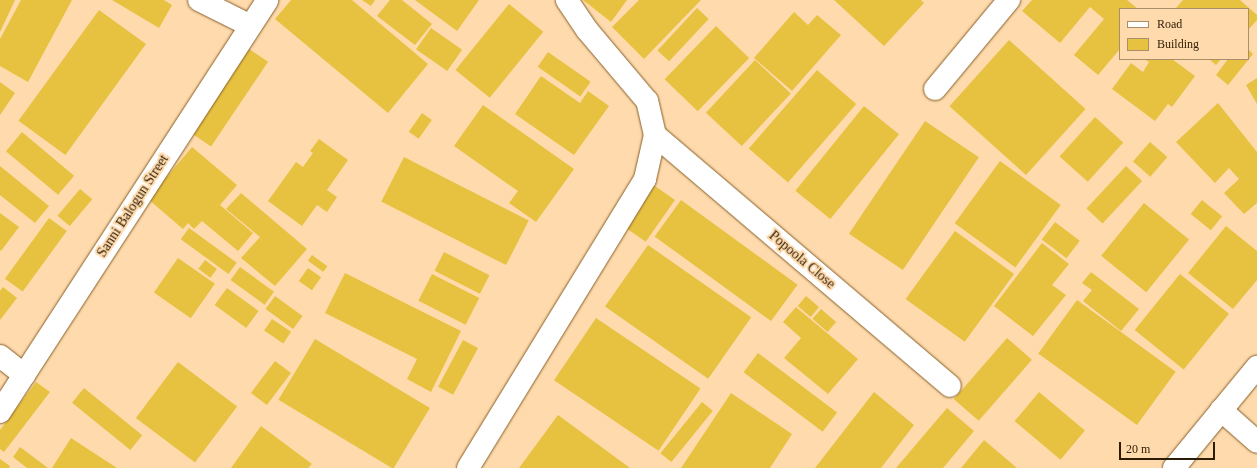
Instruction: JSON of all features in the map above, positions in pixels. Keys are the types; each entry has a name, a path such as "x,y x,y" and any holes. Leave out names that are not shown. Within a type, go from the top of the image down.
{"street":[{"path":"199,0 249,26"},
{"name":"Sanni Balogun Street","path":"0,412 249,26 268,0"},
{"path":"468,468 645,179 655,135 648,101 587,30 567,0"},
{"path":"935,89 1009,0"},
{"name":"Popoola Close","path":"655,135 950,386"},
{"path":"0,356 24,375"},
{"path":"1174,468 1257,367"},
{"path":"1221,410 1257,442"}],"building":[{"path":"0,0 15,0 0,32"},
{"path":"21,0 72,0 28,82 0,66 0,39"},
{"path":"112,0 164,0 172,5 159,28"},
{"path":"291,0 352,0 428,64 388,113 275,19"},
{"path":"362,0 375,0 371,6"},
{"path":"390,0 402,0 432,24 415,45 377,16"},
{"path":"415,0 479,0 457,31"},
{"path":"583,0 627,0 611,22"},
{"path":"639,0 701,0 644,59 612,27"},
{"path":"834,0 921,0 924,3 884,46"},
{"path":"1032,0 1127,0 1137,8 1119,8 1119,50 1098,75 1074,55 1104,19 1090,7 1060,43 1022,11"},
{"path":"1183,0 1240,0 1257,15 1257,20 1249,29 1249,8 1176,8"},
{"path":"509,4 543,32 490,98 456,70"},
{"path":"697,8 709,19 669,61 657,50"},
{"path":"99,10 146,44 65,155 18,121"},
{"path":"794,12 808,25 817,15 841,35 792,91 754,58"},
{"path":"716,26 749,58 698,111 665,79"},
{"path":"431,28 462,50 447,71 416,49"},
{"path":"1009,40 1086,109 1026,175 949,106"},
{"path":"249,49 268,62 211,146 192,134"},
{"path":"1249,50 1253,54 1249,59"},
{"path":"548,52 591,82 580,97 538,67"},
{"path":"755,60 791,93 742,146 706,113"},
{"path":"1146,60 1173,60 1195,76 1172,107 1168,104 1155,121 1112,89 1131,63 1143,72 1149,62"},
{"path":"1210,60 1220,60 1216,65"},
{"path":"1227,60 1248,60 1228,85 1216,75"},
{"path":"817,70 856,104 788,183 749,148"},
{"path":"541,76 580,103 588,91 609,106 574,155 515,114"},
{"path":"1257,78 1257,104 1246,85"},
{"path":"0,82 15,93 0,115"},
{"path":"1218,103 1257,152 1257,203 1244,214 1224,193 1239,179 1229,168 1215,183 1176,142"},
{"path":"483,105 574,169 536,222 509,203 518,191 454,146"},
{"path":"864,106 899,134 830,219 795,191"},
{"path":"422,113 432,120 419,139 409,132"},
{"path":"1095,117 1123,142 1088,182 1060,156"},
{"path":"925,121 979,157 903,270 849,234"},
{"path":"22,132 74,176 58,195 6,151"},
{"path":"319,139 348,160 327,190 337,197 327,212 317,205 302,226 268,201 296,162 303,167 313,153 310,151"},
{"path":"1150,142 1167,157 1150,177 1133,162"},
{"path":"192,147 237,185 220,205 253,233 238,251 202,221 194,229 188,223 183,229 148,199"},
{"path":"404,157 529,221 506,265 381,202"},
{"path":"1000,161 1061,205 1015,267 955,223"},
{"path":"0,166 49,206 35,223 0,195"},
{"path":"1126,166 1142,181 1103,223 1086,208"},
{"path":"652,184 675,200 646,242 623,226"},
{"path":"80,189 92,199 70,226 58,216"},
{"path":"241,193 307,249 275,286 241,258 260,237 226,209"},
{"path":"681,200 797,285 771,321 655,236"},
{"path":"1202,200 1222,216 1211,230 1191,214"},
{"path":"1144,203 1189,240 1146,292 1101,256"},
{"path":"0,213 19,227 1,251 0,250"},
{"path":"49,218 67,231 23,292 5,279"},
{"path":"1055,222 1080,241 1067,258 1042,240"},
{"path":"1226,226 1257,251 1257,280 1233,309 1188,273"},
{"path":"189,228 237,263 229,274 181,239"},
{"path":"955,231 1014,274 965,342 906,299"},
{"path":"1042,243 1069,264 1052,285 1066,295 1033,336 994,306"},
{"path":"648,245 751,317 708,379 605,306"},
{"path":"444,252 489,275 480,294 434,271"},
{"path":"312,255 327,266 323,272 308,261"},
{"path":"178,258 215,284 191,318 154,292"},
{"path":"205,260 217,269 210,278 198,269"},
{"path":"240,267 274,292 265,305 231,280"},
{"path":"308,268 321,277 312,290 299,281"},
{"path":"1091,272 1139,309 1121,331 1083,301 1092,290 1082,283"},
{"path":"345,273 461,331 431,392 407,379 417,359 325,313"},
{"path":"432,274 479,298 466,325 418,301"},
{"path":"1180,274 1229,314 1184,370 1135,330"},
{"path":"3,287 17,298 0,320 0,291"},
{"path":"227,288 259,311 246,328 215,305"},
{"path":"275,296 303,316 293,329 266,309"},
{"path":"806,296 819,307 811,317 798,306"},
{"path":"1077,300 1176,372 1137,425 1038,353"},
{"path":"796,307 858,359 828,394 784,358 801,338 783,322"},
{"path":"821,309 836,322 828,332 812,319"},
{"path":"596,318 700,388 659,451 554,380"},
{"path":"272,319 291,332 283,343 264,331"},
{"path":"1007,338 1032,360 979,421 954,399"},
{"path":"315,339 430,408 394,468 392,468 278,400"},
{"path":"463,340 478,348 453,395 438,387"},
{"path":"758,353 837,413 823,432 744,372"},
{"path":"275,361 291,373 267,405 251,393"},
{"path":"178,362 237,407 195,462 136,418"},
{"path":"36,382 50,392 4,452 0,449 0,430"},
{"path":"84,388 142,435 130,450 72,403"},
{"path":"874,392 914,425 881,468 815,468"},
{"path":"1039,392 1085,431 1061,460 1015,421"},
{"path":"731,393 792,434 770,468 681,468"},
{"path":"702,402 713,411 671,462 660,453"},
{"path":"947,408 974,431 943,468 896,468"},
{"path":"558,415 630,468 519,468"},
{"path":"261,426 312,464 308,468 231,468"},
{"path":"71,438 117,468 52,468"},
{"path":"984,440 1017,468 961,468"},
{"path":"20,447 48,468 27,468 13,457"},
{"path":"0,459 10,466 9,468 0,468"}]}
